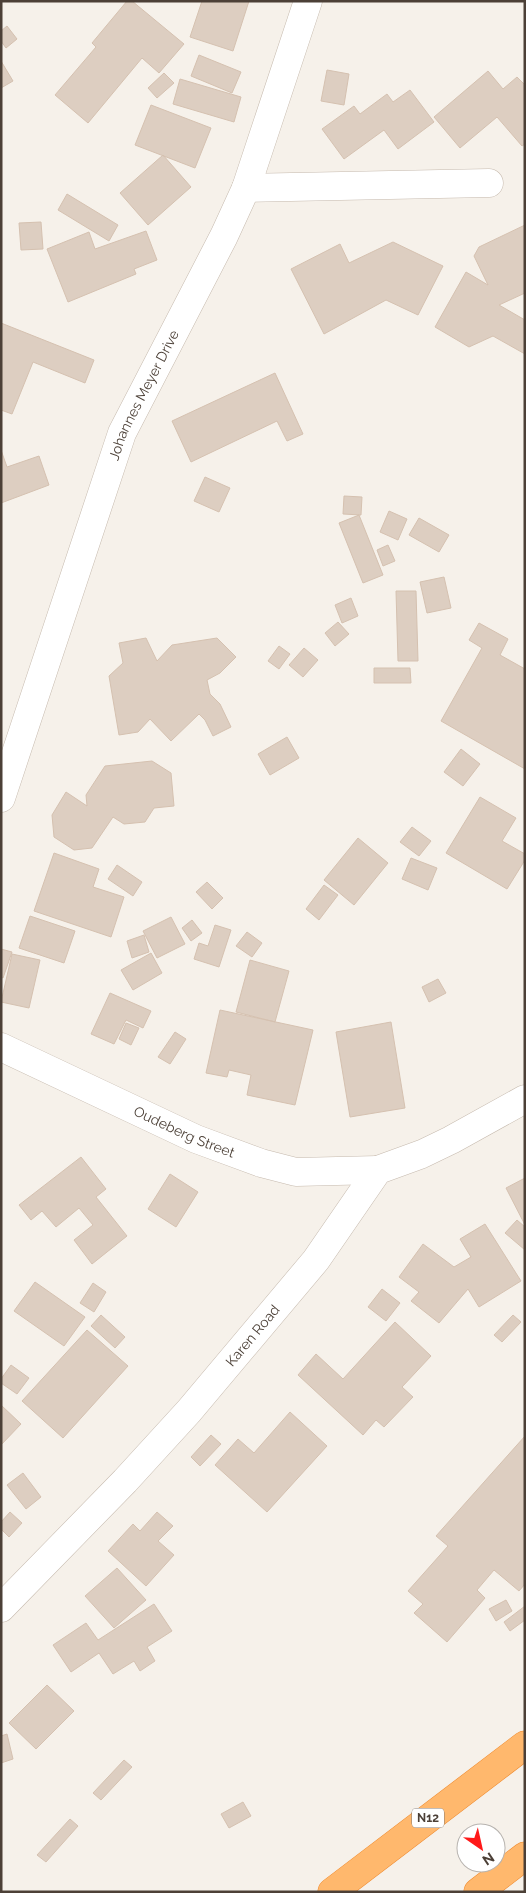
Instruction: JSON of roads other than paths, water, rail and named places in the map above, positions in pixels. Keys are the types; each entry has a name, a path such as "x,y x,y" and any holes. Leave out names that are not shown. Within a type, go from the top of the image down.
{"highway":[{"name":"N12","path":"332,1892 525,1745"},
{"path":"478,1892 525,1856"}],"street":[{"name":"Johannes Meyer Drive","path":"1,798 122,433 224,236 246,188 308,1"},
{"path":"246,188 489,183"},
{"name":"Oudeberg Street","path":"1,1047 196,1139 261,1164 296,1172 378,1170"},
{"path":"378,1170 422,1154 451,1140 525,1099"},
{"name":"Karen Road","path":"1,1608 125,1481 189,1411 316,1260 378,1170"}]}
